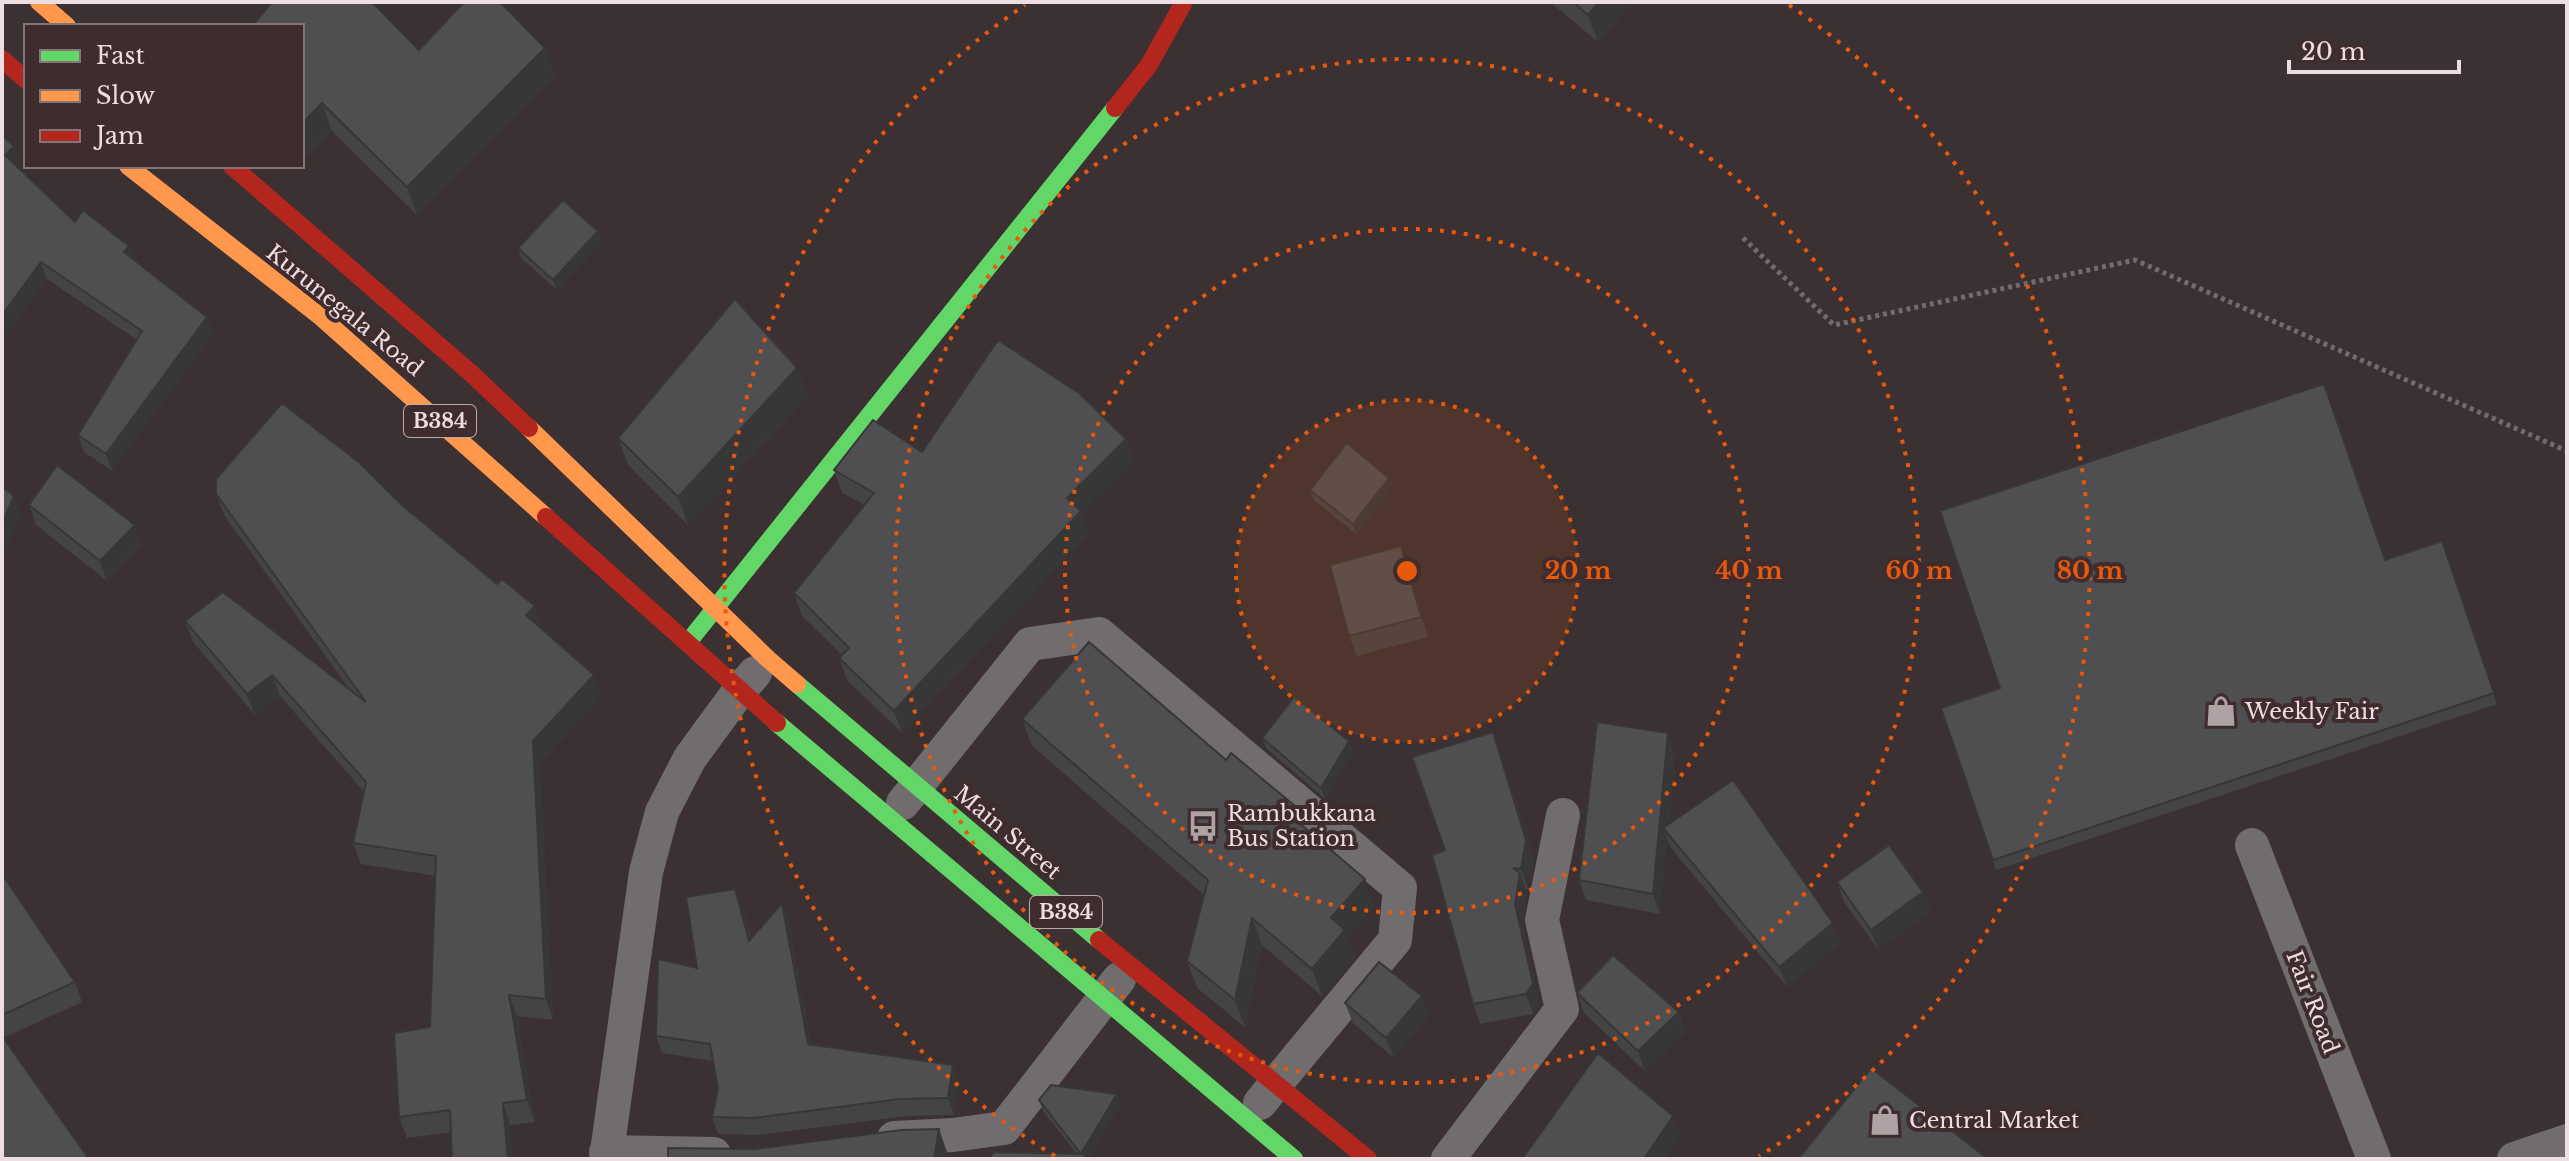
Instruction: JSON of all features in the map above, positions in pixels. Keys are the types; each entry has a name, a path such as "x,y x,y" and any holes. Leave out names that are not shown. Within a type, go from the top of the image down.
{"main road":[{"path":"39,2 65,24"},
{"path":"686,644 1149,65 1184,2"},
{"path":"2,59 24,78"},
{"name":"Kurunegala Road","path":"131,168 321,317 442,422 739,691"},
{"name":"Kurunegala Road","path":"234,168 473,375 768,659"},
{"name":"Main Street","path":"768,659 1130,966 1368,1159"},
{"name":"B384","path":"739,691 1294,1159"}],"lane":[{"path":"889,818 1030,644 1099,634 1400,888 1395,940 1247,1117"},
{"path":"745,1155 606,1156 646,872 662,812 690,758 739,691 768,659"},
{"path":"1448,1159 1562,1009 1542,920 1563,815"},
{"name":"Fair Road","path":"2252,845 2374,1159"},
{"path":"865,1142 1004,1128 1130,966"},
{"path":"2514,1159 2567,1141"}],"path":[{"path":"1743,238 1834,325 2135,260 2567,451"}],"building":[{"path":"272,2 372,2 419,50 464,2 500,2 545,48 407,187 322,103 304,122 304,24 254,24"},
{"path":"1573,2 1599,2 1588,15"},
{"path":"2,135 14,146 5,155 75,222 83,210 129,246 124,252 207,317 106,454 78,435 142,331 41,262 2,315"},
{"path":"563,200 598,231 553,280 518,248"},
{"path":"735,299 797,368 678,497 618,438"},
{"path":"998,340 1080,394 1126,439 1067,498 1081,511 894,711 839,658 849,648 794,593 874,493 834,470 873,420 922,452"},
{"path":"2324,384 2385,560 2442,541 2494,693 1993,860 1941,708 2000,688 1940,511"},
{"path":"282,403 360,463 402,505 497,584 502,579 535,606 526,615 594,675 533,741 546,999 509,995 527,1100 503,1103 508,1159 452,1159 450,1110 399,1117 394,1033 430,1027 436,856 353,843 366,782 272,675 247,694 185,621 223,592 366,702 216,494 216,479"},
{"path":"1347,443 1389,478 1353,524 1310,490"},
{"path":"57,465 135,525 100,561 29,505"},
{"path":"2,487 14,496 2,523"},
{"path":"1401,546 1421,617 1349,636 1330,565"},
{"name":"Rambukkana Bus Station","path":"1089,642 1226,760 1231,753 1295,806 1290,815 1365,879 1331,918 1345,930 1312,969 1252,918 1235,1000 1187,961 1208,880 1022,719"},
{"path":"1294,697 1349,741 1321,788 1262,738"},
{"path":"1597,722 1668,733 1653,894 1579,880"},
{"path":"1493,732 1526,840 1521,869 1513,868 1520,873 1515,904 1533,984 1526,994 1473,1004 1432,855 1445,850 1412,757"},
{"path":"1733,780 1833,923 1779,967 1663,828"},
{"path":"1889,845 1923,892 1871,930 1837,882"},
{"path":"2,874 75,982 2,1015"},
{"path":"735,889 749,941 782,903 808,1044 953,1065 948,1098 900,1099 754,1118 712,1117 718,1089 710,1044 656,1036 658,959 697,968 686,897"},
{"path":"1613,955 1679,1012 1638,1051 1577,993"},
{"path":"1379,962 1422,996 1386,1038 1345,1003"},
{"path":"2,1036 89,1159 2,1159"},
{"path":"1598,1053 1673,1116 1644,1159 1522,1159"},
{"name":"Central Market","path":"1871,1068 1988,1159 1798,1159"},
{"path":"1051,1085 1117,1094 1081,1154 1039,1100"},
{"path":"939,1129 934,1159 668,1159 668,1148 754,1149 901,1130"},
{"path":"994,1152 1084,1154 1085,1159 988,1159"}],"traffic: fast":[{"path":"693,636 1115,108"},
{"path":"797,684 1099,940"},
{"path":"777,723 1294,1159"}],"traffic: slow":[{"path":"39,2 65,24"},
{"path":"131,168 321,317 546,517"},
{"path":"529,428 797,684"}],"traffic: jam":[{"path":"1115,108 1149,65 1184,2"},
{"path":"2,59 24,78"},
{"path":"234,168 473,375 529,428"},
{"path":"546,517 777,723"},
{"path":"1099,940 1368,1159"}],"place":[{"name":"Weekly Fair","path":"2221,711"},
{"name":"Rambukkana Bus Station","path":"1203,826"},
{"name":"Central Market","path":"1885,1120"}]}
